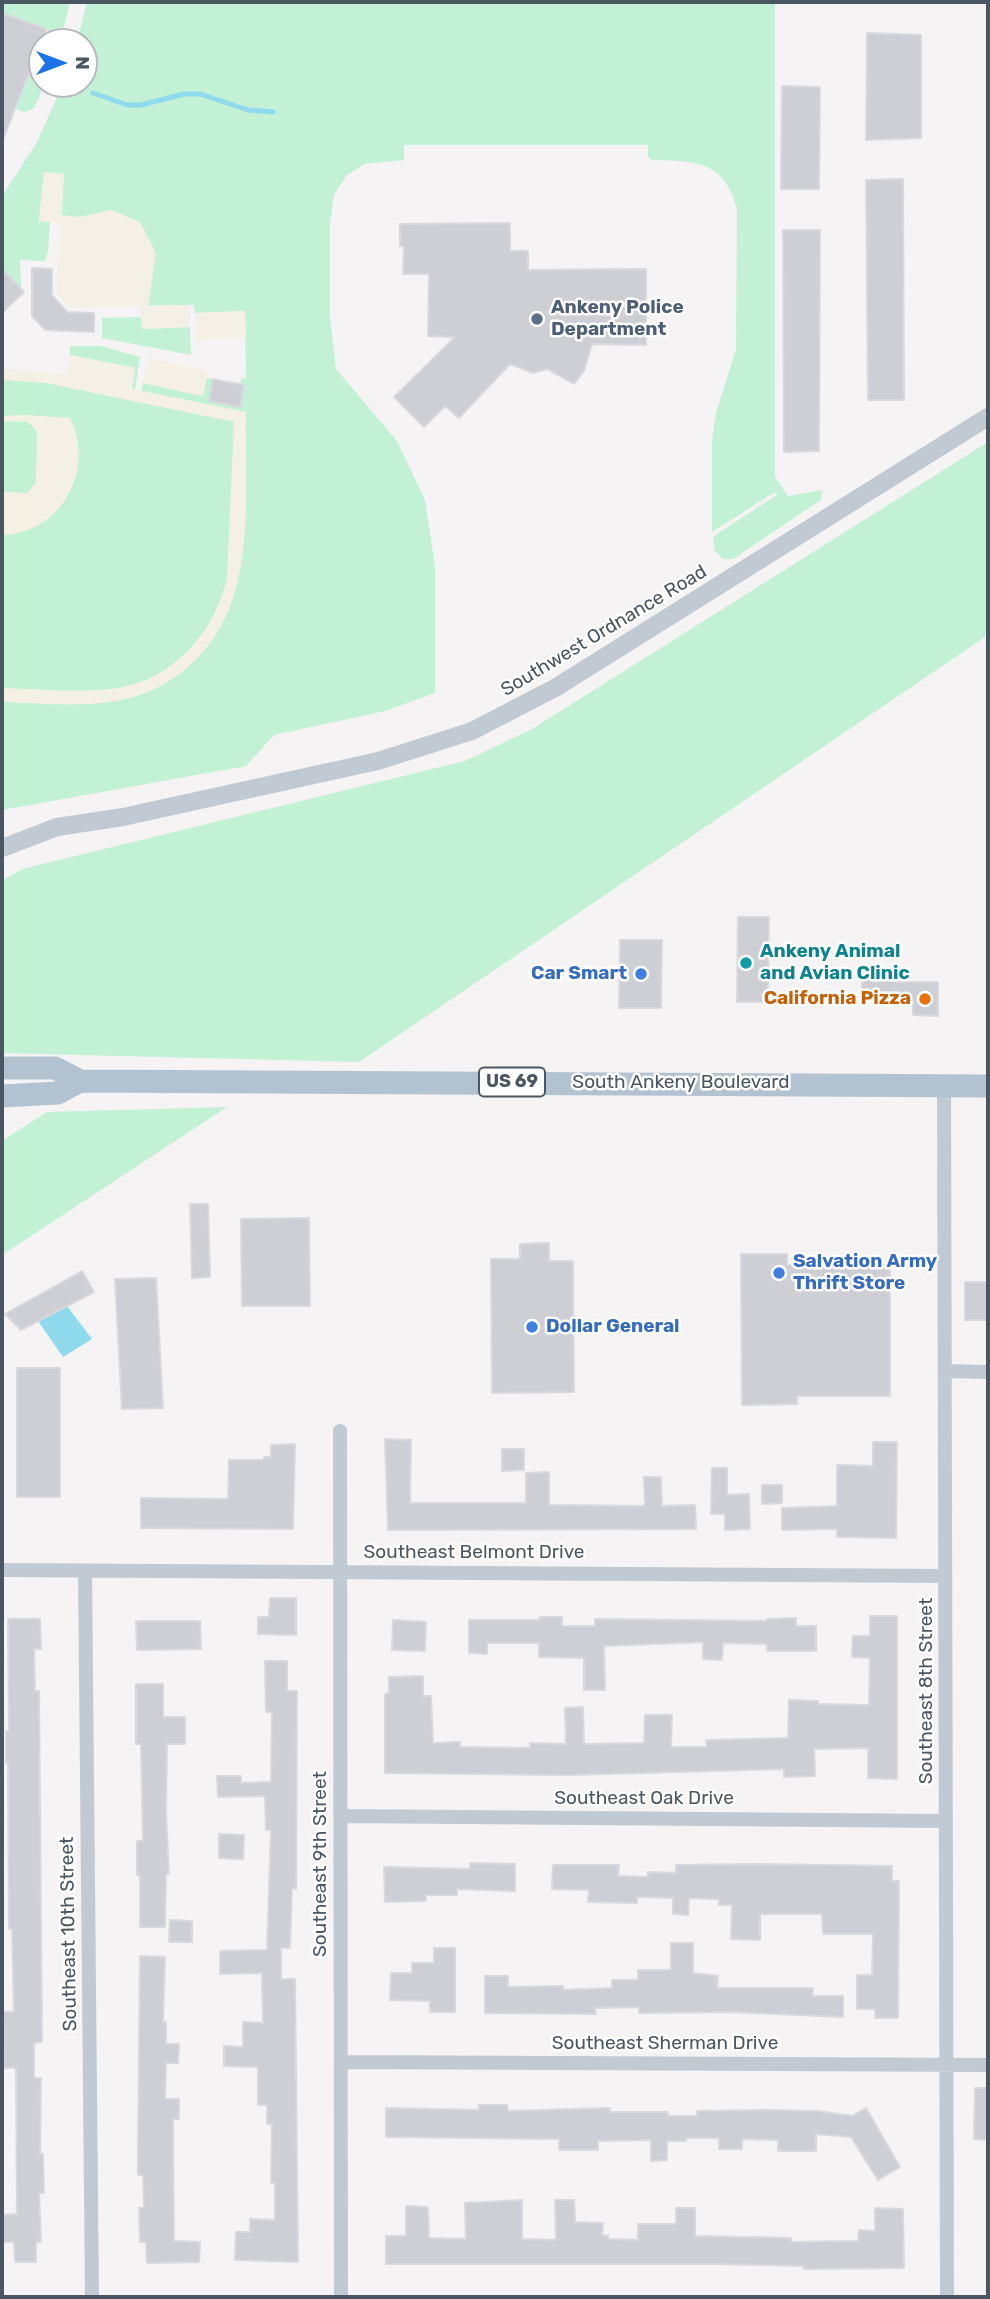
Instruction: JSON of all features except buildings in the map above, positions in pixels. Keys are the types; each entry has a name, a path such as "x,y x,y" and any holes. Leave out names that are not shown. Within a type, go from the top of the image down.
{"main road":[{"name":"South Ankeny Boulevard","path":"2,1068 55,1068 80,1081 988,1086"},
{"name":"South Ankeny Boulevard","path":"2,1096 58,1093 80,1081"}],"street":[{"name":"Southwest Ordnance Road","path":"2,848 57,827 123,817 378,761 472,731 565,682 988,417"},
{"name":"Southeast 8th Street","path":"944,1085 947,2297"},
{"path":"945,1371 988,1371"},
{"name":"Southeast 9th Street","path":"340,1431 341,2297"},
{"name":"Southeast Belmont Drive","path":"2,1570 946,1576"},
{"name":"Southeast 10th Street","path":"85,1571 92,2297"},
{"name":"Southeast Oak Drive","path":"341,1816 946,1821"},
{"name":"Southeast Sherman Drive","path":"341,2062 988,2065"}],"green space":[{"path":"2,2 70,2 64,28 42,28 2,13"},
{"path":"87,2 775,2 775,477 788,496 822,490 821,500 733,559 723,559 715,551 713,538 717,534 777,495 775,492 712,532 712,440 716,413 736,349 737,208 724,180 715,172 694,163 652,160 648,157 648,145 404,145 404,160 364,164 346,176 334,195 330,224 330,318 336,369 397,441 425,500 435,566 435,693 385,711 274,735 246,766 2,810 2,369 66,375 135,368 70,355 70,346 101,346 140,357 135,390 141,391 143,383 202,396 207,378 213,379 209,401 240,407 241,378 246,379 245,311 195,313 194,305 69,307 57,294 64,174 44,172 39,221 50,222 45,261 20,260 21,289 5,273 2,276 2,196 36,144 57,98 98,98 98,28 80,28"},
{"path":"28,78 28,98 39,98 34,108 25,112 16,109"},
{"path":"141,317 142,329 190,327 191,355 102,338 102,318"},
{"path":"988,442 988,635 359,1062 2,1053 2,881 22,869 465,761 532,729"},
{"path":"227,1107 2,1255 2,1141 47,1112"}],"sand":[{"path":"44,172 64,174 61,215 80,217 111,210 140,222 156,253 148,307 190,305 190,327 142,329 140,307 69,307 57,294 60,223 39,221"},
{"path":"245,311 246,338 196,340 195,313"},
{"path":"70,355 135,368 132,389 246,412 246,517 243,552 236,586 225,618 207,647 174,678 157,688 119,701 55,704 2,702 2,688 69,691 110,689 132,685 152,677 186,653 200,637 212,619 227,578 234,422 46,383 2,380 2,369 66,375"},
{"path":"149,358 208,371 203,396 143,383"},
{"path":"2,416 70,418 77,438 79,458 68,495 56,511 23,532 2,535 2,492 27,493 36,483 37,432 28,422 2,421"}],"water":[{"path":"67,1306 92,1339 63,1357 38,1321"}],"waterway":[{"path":"98,95 127,105 141,105 184,94 200,94 248,110 273,112"}],"place":[{"name":"Ankeny Police Department","path":"537,319"},
{"name":"Ankeny Animal and Avian Clinic","path":"746,963"},
{"name":"Car Smart","path":"641,974"},
{"name":"California Pizza","path":"925,999"},
{"name":"Salvation Army Thrift Store","path":"779,1273"},
{"name":"Dollar General","path":"532,1327"}]}
